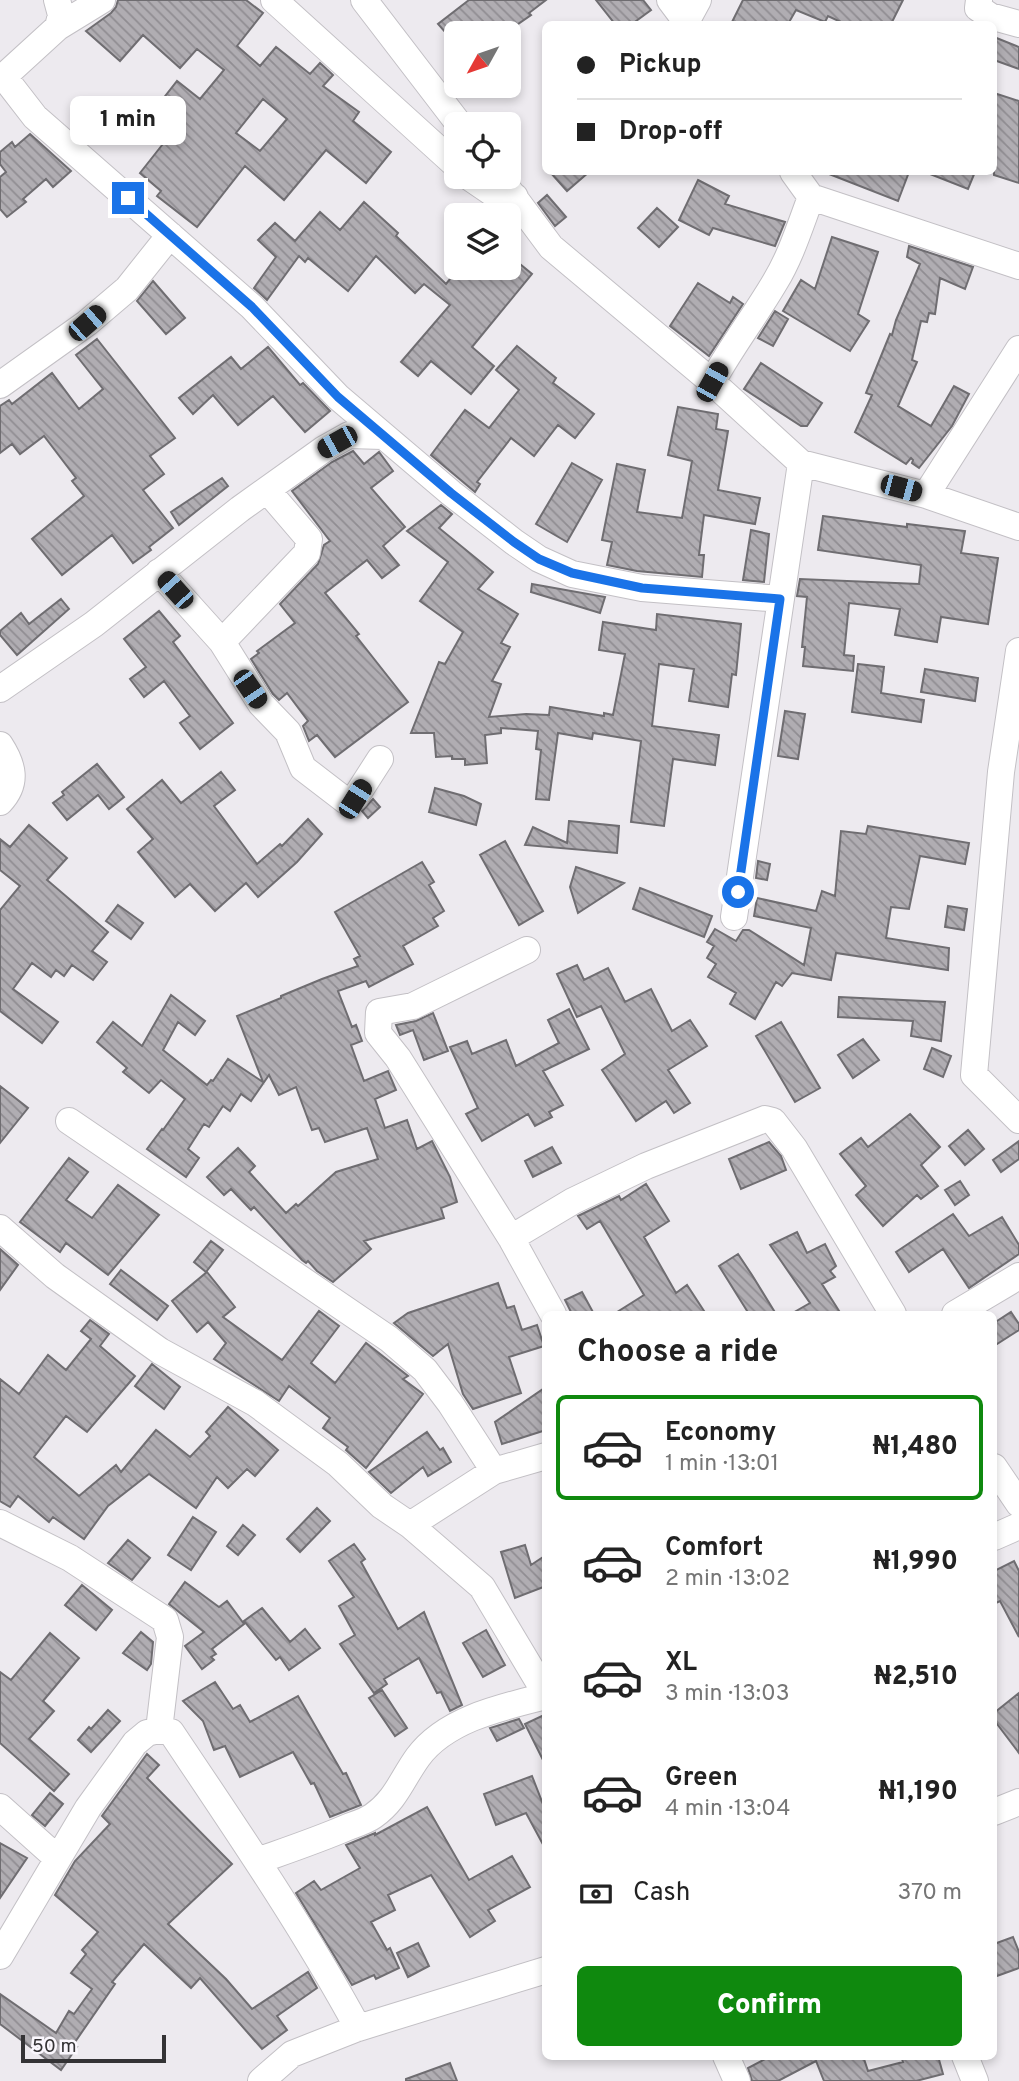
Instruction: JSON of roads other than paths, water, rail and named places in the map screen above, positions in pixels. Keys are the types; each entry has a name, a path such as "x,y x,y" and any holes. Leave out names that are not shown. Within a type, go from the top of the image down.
{"street":[{"path":"57,0 61,15 58,27"},
{"path":"102,0 58,27 2,79 35,117 252,307 338,397 514,542 539,559 572,573 642,588 780,599"},
{"path":"274,0 444,154"},
{"path":"670,0 691,16"},
{"path":"979,0 978,8 990,16 1019,24"},
{"path":"369,2 450,112"},
{"path":"795,175 811,197 1019,266"},
{"path":"508,189 551,247 712,382 801,463 926,495 1019,527"},
{"path":"712,382 789,256 811,197"},
{"path":"0,385 87,323 127,289 170,235"},
{"path":"926,495 1019,349"},
{"path":"0,689 94,624 324,449 349,435 383,436"},
{"path":"734,917 801,463"},
{"path":"222,642 307,554 309,539 267,490"},
{"path":"159,572 222,642 261,704 288,732 303,768 346,801 355,799 380,759"},
{"path":"1019,651 1001,772 974,1075 1019,1119"},
{"path":"0,745 12,764 9,793 0,802"},
{"path":"527,950 413,1006 379,1012 378,1033 398,1058 511,1238 551,1311"},
{"path":"511,1238 573,1201 646,1166 765,1119 773,1121 794,1148 891,1311"},
{"path":"69,1121 388,1339 425,1370 494,1471"},
{"path":"0,1228 55,1276 160,1351 255,1403 299,1433 338,1464 382,1506 410,1525 482,1587 542,1688"},
{"path":"960,1311 1019,1276"},
{"path":"410,1525 494,1471 542,1457"},
{"path":"997,1471 1019,1504"},
{"path":"0,1523 70,1558 165,1619 170,1637 159,1730"},
{"path":"997,1536 1019,1527"},
{"path":"257,1861 320,1840 372,1817 396,1796 417,1758 435,1738 458,1725 506,1706 542,1696"},
{"path":"0,1956 88,1808 135,1743 148,1733 159,1730 171,1732 323,1964 358,2028"},
{"path":"997,1811 1019,1802"},
{"path":"0,1807 57,1858"},
{"path":"261,2081 292,2054 358,2028 542,1971"},
{"path":"728,2060 737,2081"},
{"path":"967,2060 975,2081"}]}
